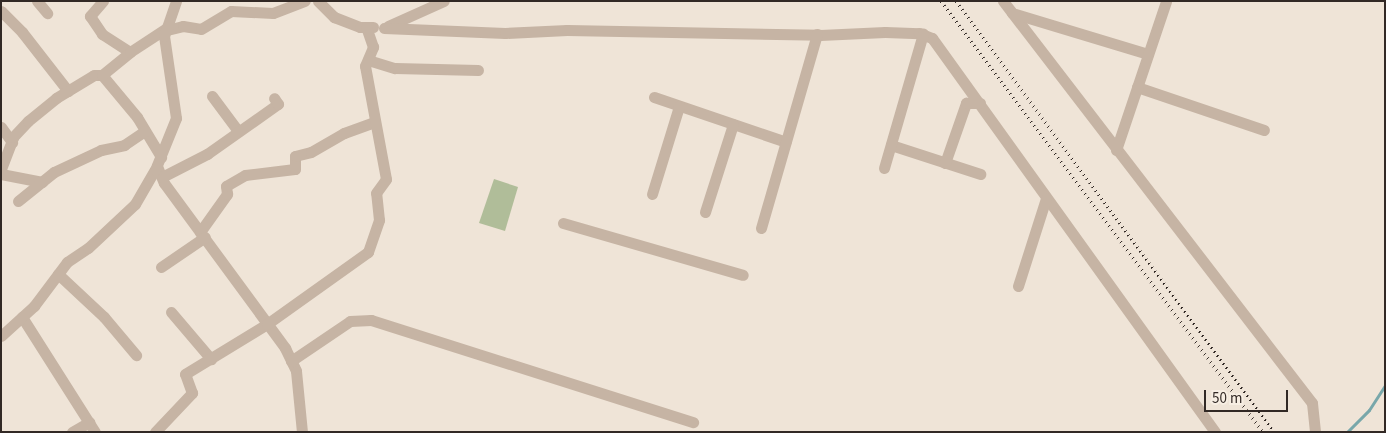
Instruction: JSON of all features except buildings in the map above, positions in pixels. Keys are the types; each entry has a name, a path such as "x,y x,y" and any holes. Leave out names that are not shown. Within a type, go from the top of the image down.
{"street":[{"path":"36,1 47,13"},
{"path":"103,1 90,16 102,34 130,52"},
{"path":"1,336 22,317 67,262 88,248 135,204 159,162 176,118 164,36 176,1"},
{"path":"102,75 130,52 167,28 183,26 201,29 232,11 273,14 305,1"},
{"path":"318,1 334,17 366,27 505,33 567,30 817,34 885,32 923,34 932,38 952,62 1046,198 1215,432"},
{"path":"384,28 444,1"},
{"path":"1002,1 1312,403 1315,432"},
{"path":"1116,150 1166,1"},
{"path":"1,11 22,32 68,91"},
{"path":"1012,13 1148,54"},
{"path":"155,432 192,393 185,374 267,324 368,252 379,220 376,193 386,179 365,66 373,47 366,27"},
{"path":"761,228 817,34"},
{"path":"884,168 923,34"},
{"path":"368,60 395,68 478,70"},
{"path":"1,169 12,142 28,121 94,74 102,75 145,131 159,162 162,177 267,324 291,361 296,371 302,432"},
{"path":"1137,87 1264,130"},
{"path":"212,96 238,131"},
{"path":"654,97 786,142"},
{"path":"162,177 207,154 278,104 274,98"},
{"path":"945,163 966,103 980,103"},
{"path":"652,194 679,106"},
{"path":"161,267 202,235 227,194 226,186 245,175 295,169 295,156 311,152 344,134 375,122"},
{"path":"705,212 733,124"},
{"path":"1,128 12,142"},
{"path":"18,201 42,182 83,157 124,146 145,131"},
{"path":"890,145 980,174"},
{"path":"1,174 42,182"},
{"path":"1018,286 1046,198"},
{"path":"563,223 743,275"},
{"path":"58,274 104,317 136,355"},
{"path":"172,312 210,359"},
{"path":"22,317 92,427 72,432"},
{"path":"291,361 350,321 371,320 693,422"}],"green space":[{"path":"494,179 518,187 505,231 479,223"}],"waterway":[{"path":"1347,432 1369,410 1385,385"}],"railway":[{"path":"941,1 1263,432"},
{"path":"956,1 1274,432"}]}
